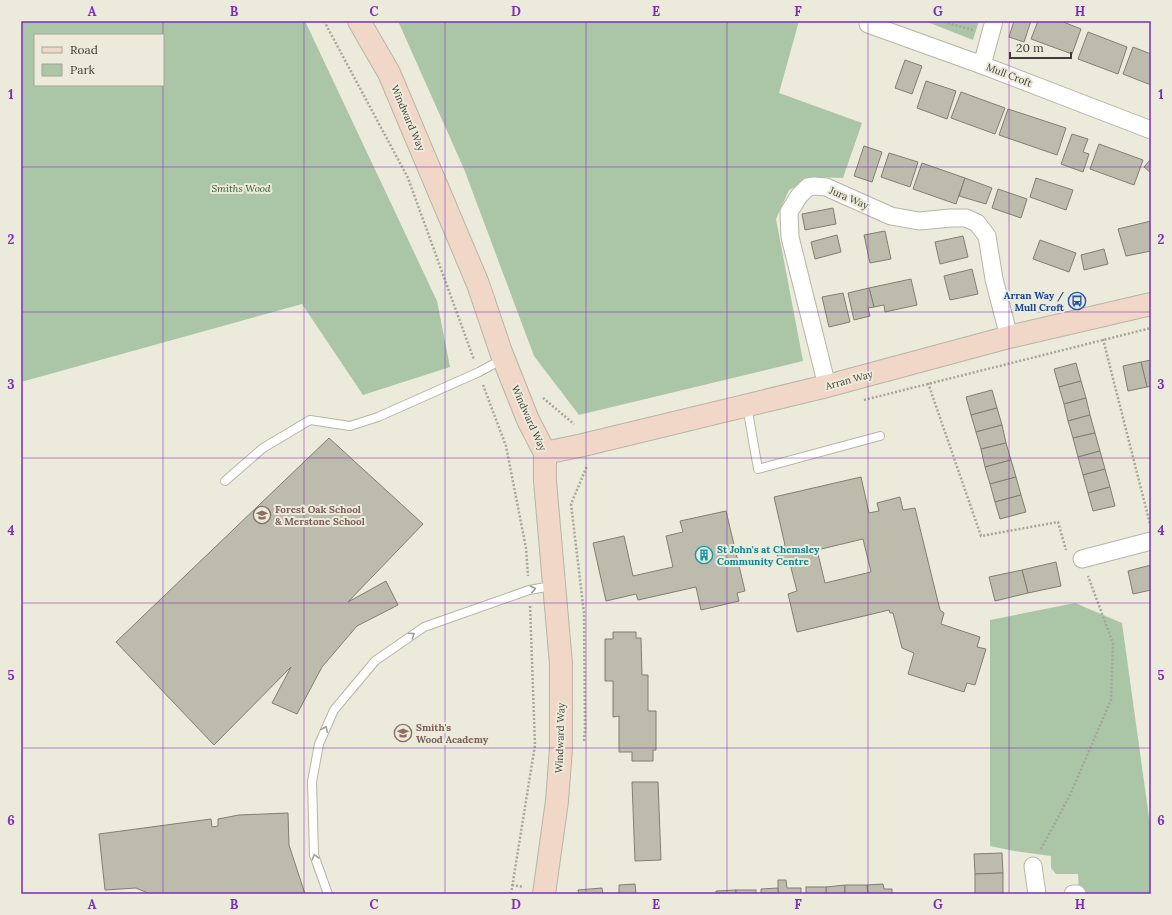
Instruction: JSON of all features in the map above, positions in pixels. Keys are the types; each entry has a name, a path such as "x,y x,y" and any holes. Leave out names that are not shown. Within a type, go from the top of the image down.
{"street":[{"name":"Windward Way","path":"359,21 389,73 478,284 528,420 545,453 544,481 561,664 561,748 557,801 544,894"},
{"name":"Mull Croft","path":"869,21 868,24 982,65 1151,129"},
{"path":"982,65 992,28"},
{"name":"Jura Way","path":"827,386 790,237 789,212 799,196 808,187 826,187 891,216 919,221 966,218 977,224 987,236 994,279 1008,337"},
{"name":"Arran Way","path":"545,453 747,406 920,362 1008,337 1151,304"},
{"path":"1082,559 1151,541"},
{"path":"1033,866 1037,894"}],"lane":[{"path":"225,481 263,448 310,420 350,426 378,417 479,372 504,358"},
{"path":"747,406 758,469 880,436"},
{"path":"328,894 314,855 312,782 319,744 334,710 375,661 424,627 530,590 554,585"}],"path":[{"path":"324,21 408,178 506,446 526,548 530,590 535,745 511,894"},
{"path":"940,21 992,28"},
{"path":"1098,317 1151,528"},
{"path":"859,401 928,385 1151,328"},
{"path":"920,362 981,536 1058,522 1068,556 1082,559 1113,643 1111,700 1070,795 1033,866"},
{"path":"584,744 584,613 571,504 587,466"}],"green space":[{"name":"Smiths Wood","path":"21,21 305,21 437,301 450,367 363,395 302,304 21,382"},
{"path":"398,21 799,21 779,93 862,123 843,178 814,177 789,190 776,219 803,361 579,415 534,356 464,169"},
{"path":"925,21 979,21 973,40"},
{"path":"1075,603 1122,623 1151,832 1151,894 1079,894 1078,874 1056,874 1051,868 1051,856 990,846 990,620"}],"building":[{"path":"1014,21 1031,21 1024,42 1009,37"},
{"path":"1038,21 1061,21 1081,29 1072,54 1031,39"},
{"path":"1088,32 1127,47 1118,74 1078,59"},
{"path":"1133,47 1151,54 1151,85 1123,74"},
{"path":"905,60 922,66 912,94 895,88"},
{"path":"926,81 956,91 947,119 917,108"},
{"path":"961,92 1005,108 995,134 951,118"},
{"path":"1008,109 1066,128 1057,155 999,135"},
{"path":"1072,134 1088,139 1083,152 1089,154 1083,172 1061,164"},
{"path":"1099,144 1143,160 1134,185 1090,169"},
{"path":"864,146 882,152 872,182 854,176"},
{"path":"889,153 918,162 910,187 881,177"},
{"path":"1151,159 1151,173 1144,167"},
{"path":"922,163 965,178 956,204 913,189"},
{"path":"965,178 992,188 986,204 959,196"},
{"path":"1036,178 1073,190 1066,210 1030,197"},
{"path":"998,189 1027,199 1021,218 992,208"},
{"path":"833,208 836,224 805,230 802,214"},
{"path":"1151,221 1151,251 1126,256 1118,229"},
{"path":"885,231 891,259 870,263 864,235"},
{"path":"837,235 841,252 815,259 811,242"},
{"path":"963,236 968,257 940,264 935,242"},
{"path":"1040,240 1076,253 1069,272 1033,259"},
{"path":"1104,249 1108,264 1084,270 1081,255"},
{"path":"972,269 978,294 950,300 944,276"},
{"path":"911,279 917,305 885,312 884,305 874,307 869,288"},
{"path":"869,288 874,307 868,308 870,316 854,320 848,293"},
{"path":"843,293 850,322 829,327 822,297"},
{"path":"1151,360 1151,386 1147,387 1141,362"},
{"path":"1141,362 1147,387 1128,391 1123,366"},
{"path":"1076,363 1081,381 1059,387 1054,369"},
{"path":"1081,381 1086,398 1064,404 1059,387"},
{"path":"992,390 997,408 971,415 966,397"},
{"path":"1086,398 1090,415 1068,421 1064,404"},
{"path":"997,408 1002,425 976,432 971,415"},
{"path":"1090,415 1095,433 1073,438 1068,421"},
{"path":"1002,425 1006,443 981,449 976,432"},
{"path":"1095,433 1100,451 1078,457 1073,438"},
{"path":"329,438 423,524 348,602 386,581 398,605 357,626 322,667 297,714 272,703 291,667 214,745 116,642"},
{"path":"1006,443 1011,460 985,467 981,449"},
{"path":"1100,451 1105,469 1083,475 1078,457"},
{"path":"1011,460 1016,477 990,484 985,467"},
{"path":"1105,469 1110,487 1088,493 1083,475"},
{"path":"861,477 869,513 879,511 877,503 900,497 903,510 915,508 940,610 944,613 941,624 980,637 977,647 986,649 975,685 967,683 964,692 908,674 914,653 902,648 893,613 890,613 889,610 797,632 788,594 797,591 790,564 780,566 775,547 785,545 774,497","holes":["863,539 871,572 825,583 817,550"]},
{"path":"1016,477 1021,495 995,502 990,484"},
{"path":"1110,487 1115,506 1093,511 1088,493"},
{"path":"1021,495 1026,512 1000,519 995,502"},
{"name":"St John's at Chemsley Community Centre","path":"726,511 745,591 737,593 739,601 701,610 696,587 638,600 636,594 606,601 593,543 624,536 633,576 673,567 666,536 683,532 680,521"},
{"path":"1056,562 1061,586 1028,593 1022,570"},
{"path":"1151,565 1151,590 1133,594 1128,571"},
{"path":"1022,570 1028,593 995,601 989,577"},
{"path":"613,632 636,632 636,638 641,638 642,675 648,675 648,711 656,711 656,750 653,750 653,761 632,761 632,752 619,752 619,716 613,717 613,681 605,681 605,639 613,639"},
{"path":"632,782 658,782 661,860 635,861"},
{"path":"288,813 289,845 305,894 150,894 136,888 105,890 99,834 211,819 212,827 218,826 218,819 239,815"},
{"path":"1002,853 1003,873 975,874 974,854"},
{"path":"1003,873 1003,894 975,894 975,874"},
{"path":"778,880 786,880 787,888 801,888 801,894 778,894"},
{"path":"635,884 636,894 619,894 619,885"},
{"path":"883,884 884,889 892,889 892,894 868,894 867,885"},
{"path":"845,885 845,894 826,894 826,887"},
{"path":"845,885 867,885 868,894 845,894"},
{"path":"806,887 826,887 826,894 806,894"},
{"path":"602,888 603,894 579,894 578,890"},
{"path":"778,888 778,894 761,894 761,889"},
{"path":"736,890 736,894 716,894 716,891"},
{"path":"736,890 756,890 756,894 736,894"}],"place":[{"name":"Arran Way / Mull Croft","path":"1077,301"},
{"name":"Forest Oak School & Merstone School","path":"262,515"},
{"name":"St John's at Chemsley Community Centre","path":"704,555"},
{"name":"Smith's Wood Academy","path":"403,733"}]}
